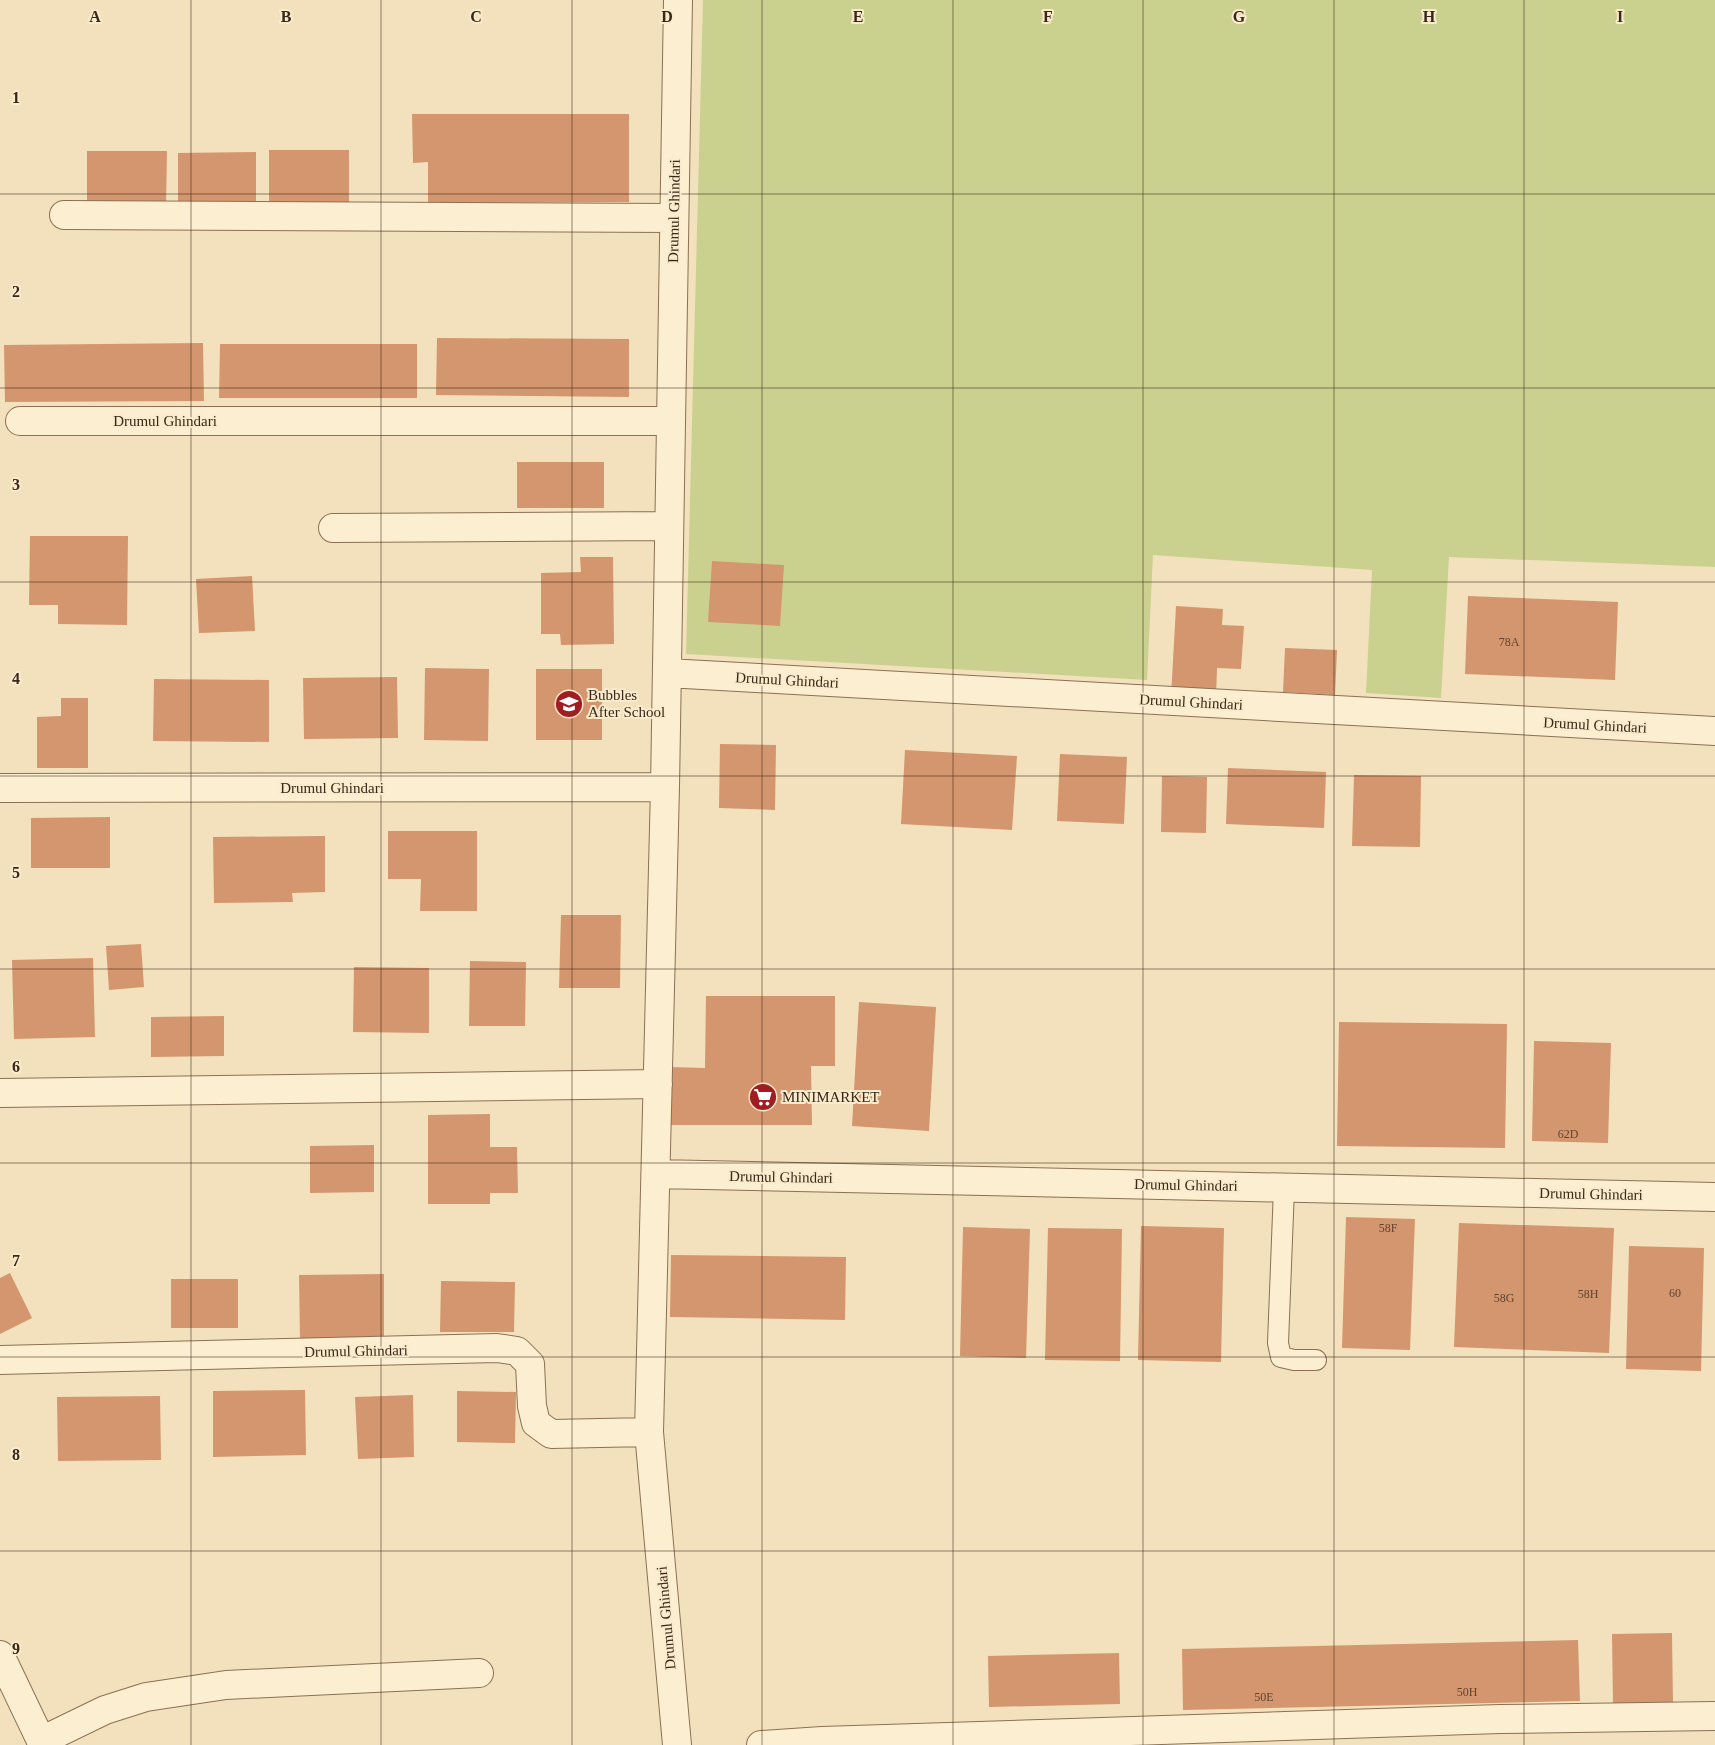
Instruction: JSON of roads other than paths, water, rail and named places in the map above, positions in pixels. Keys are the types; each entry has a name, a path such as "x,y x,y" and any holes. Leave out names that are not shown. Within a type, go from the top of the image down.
{"street":[{"name":"Drumul Ghindari","path":"677,1745 650,1432 665,787 678,0"},
{"path":"64,215 674,218"},
{"name":"Drumul Ghindari","path":"20,421 671,421"},
{"path":"333,528 669,526"},
{"name":"Drumul Ghindari","path":"667,673 1715,731"},
{"name":"Drumul Ghindari","path":"0,788 665,787"},
{"path":"0,1093 658,1084"},
{"name":"Drumul Ghindari","path":"656,1174 1715,1197"},
{"name":"Drumul Ghindari","path":"0,1360 496,1348 517,1350 530,1364 532,1406 536,1423 551,1434 650,1432"},
{"path":"0,1655 42,1743 105,1710 146,1697 226,1685 479,1673"},
{"path":"761,1745 832,1740 1490,1719 1715,1716"}],"lane":[{"path":"1284,1188 1278,1343 1281,1357 1294,1360 1316,1360"}],"place":[{"name":"Bubbles After School","path":"569,704"},
{"name":"MINIMARKET","path":"763,1097"}]}
